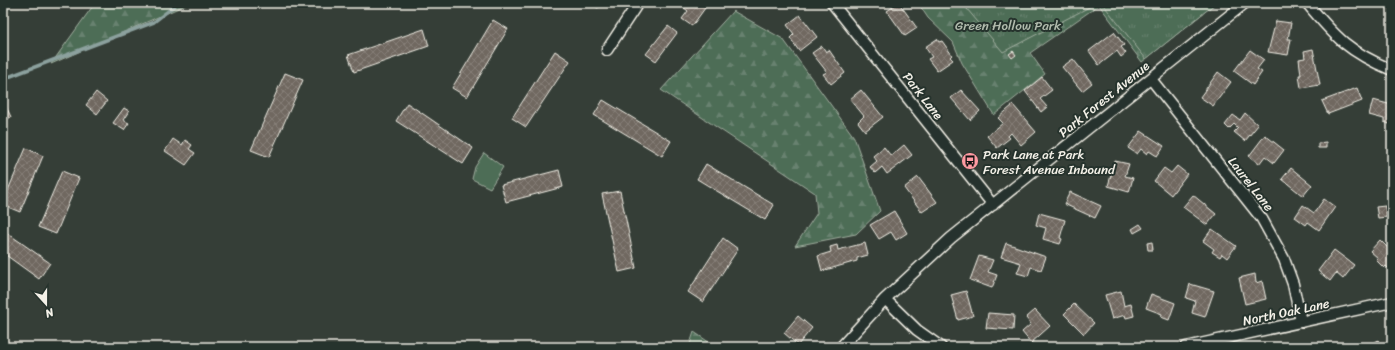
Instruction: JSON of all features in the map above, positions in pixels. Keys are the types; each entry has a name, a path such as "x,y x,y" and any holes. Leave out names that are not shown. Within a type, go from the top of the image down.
{"street":[{"path":"607,50 638,3"},
{"name":"Park Lane","path":"832,3 992,205"},
{"name":"Park Forest Avenue","path":"841,347 886,299 934,252 1244,3"},
{"path":"1307,3 1331,32 1350,49 1366,59 1392,70"},
{"name":"Laurel Lane","path":"1151,78 1262,219 1284,259 1293,284 1301,322"},
{"path":"886,299 917,330 941,347"},
{"name":"North Oak Lane","path":"1186,347 1392,302"}],"green space":[{"path":"95,3 190,3 51,64"},
{"path":"918,3 1216,3 1142,62 1099,5 1030,53 1045,74 994,115 962,63 953,42 928,18"},
{"name":"Green Hollow Park","path":"962,3 1097,3 1003,52"},
{"path":"1102,3 1216,3 1146,59"},
{"path":"733,11 783,39 854,137 880,211 856,234 795,246 817,213 815,193 661,90"},
{"path":"484,153 503,167 490,188 472,179 475,167"},
{"path":"694,332 716,347 689,347"}],"building":[{"path":"590,3 602,3 598,8"},
{"path":"678,3 708,4 692,26 682,19 688,11"},
{"path":"899,3 917,28 905,36 887,11"},
{"path":"800,15 817,37 799,51 790,38 794,34 787,25"},
{"path":"493,20 508,29 467,97 452,88"},
{"path":"1276,21 1291,23 1288,39 1291,39 1288,55 1268,52"},
{"path":"668,26 677,33 656,61 646,54"},
{"path":"424,29 429,46 354,72 348,55"},
{"path":"1114,32 1124,45 1121,47 1126,53 1121,57 1117,51 1099,65 1089,51"},
{"path":"937,39 939,42 942,41 952,55 950,57 953,60 937,71 928,59 932,57 925,47"},
{"path":"822,46 826,52 829,50 845,73 831,84 823,74 827,72 812,53"},
{"path":"1313,49 1320,85 1301,88 1299,59 1305,58 1304,51"},
{"path":"1250,50 1264,60 1257,69 1262,72 1253,85 1234,71"},
{"path":"555,51 570,61 526,127 512,118"},
{"path":"1013,51 1016,55 1012,58 1009,54"},
{"path":"1073,59 1092,83 1082,91 1062,67"},
{"path":"1218,72 1231,82 1213,106 1200,97"},
{"path":"285,73 303,80 269,157 251,150"},
{"path":"1042,77 1052,90 1040,99 1047,107 1041,112 1025,91"},
{"path":"1357,88 1362,101 1328,114 1322,101"},
{"path":"861,90 883,117 865,131 858,122 864,116 850,99"},
{"path":"961,90 980,111 970,120 951,98"},
{"path":"96,92 107,101 97,114 86,105"},
{"path":"3,100 11,117 3,121"},
{"path":"603,100 671,141 662,156 594,115"},
{"path":"1373,100 1392,105 1392,125 1384,122 1384,119 1369,115"},
{"path":"407,103 473,148 463,164 396,121"},
{"path":"1013,105 1036,132 1021,145 1011,133 1008,136 1010,138 997,148 987,136 1003,123 998,118"},
{"path":"124,108 129,111 123,120 129,123 124,130 113,123"},
{"path":"1245,113 1258,125 1245,141 1234,132 1238,128 1234,124 1229,129 1225,125 1233,115 1240,120"},
{"path":"1141,131 1164,146 1157,156 1149,151 1147,154 1141,149 1137,154 1128,148"},
{"path":"1265,135 1284,150 1274,163 1265,156 1259,164 1249,156"},
{"path":"173,139 182,145 185,140 192,145 189,149 195,153 186,165 165,151"},
{"path":"1326,142 1326,148 1318,148 1318,143"},
{"path":"904,145 912,155 887,174 882,167 875,173 870,167 877,161 873,156 884,147 891,156"},
{"path":"26,148 43,156 20,212 3,205 3,202"},
{"path":"1115,161 1129,164 1125,176 1133,178 1129,192 1108,186"},
{"path":"706,164 774,205 765,220 697,179"},
{"path":"1177,166 1187,174 1171,195 1154,181 1164,168 1171,173"},
{"path":"1291,168 1312,185 1303,196 1282,179"},
{"path":"559,170 563,187 506,202 501,185"},
{"path":"62,171 79,178 56,234 38,227"},
{"path":"918,177 937,202 922,212 904,188"},
{"path":"620,191 636,268 619,272 602,194"},
{"path":"1070,192 1101,206 1095,218 1064,204"},
{"path":"1193,195 1216,214 1207,225 1183,207"},
{"path":"1324,199 1335,207 1319,230 1308,222 1306,225 1295,217 1303,205 1314,213"},
{"path":"1385,206 1387,217 1378,218 1376,207"},
{"path":"894,211 907,233 896,240 891,232 879,239 870,225"},
{"path":"1039,213 1065,220 1060,238 1062,239 1060,244 1043,239 1046,228 1036,225"},
{"path":"1140,224 1143,228 1134,233 1132,229"},
{"path":"1212,229 1236,246 1227,258 1222,254 1220,257 1212,252 1214,249 1203,241"},
{"path":"3,230 50,263 39,279 3,253"},
{"path":"723,238 738,249 703,302 688,292"},
{"path":"1380,240 1389,249 1392,246 1392,267 1390,270 1386,266 1384,268 1376,260 1378,258 1370,251"},
{"path":"1152,242 1153,250 1148,250 1147,243"},
{"path":"865,243 868,255 857,258 857,261 822,271 818,256 831,252 830,247 837,245 838,250"},
{"path":"1006,243 1046,257 1041,270 1031,267 1028,276 1017,273 1021,263 1001,257"},
{"path":"1334,250 1354,265 1343,279 1336,273 1330,281 1318,271"},
{"path":"979,256 993,260 988,272 997,275 992,288 970,280"},
{"path":"1255,274 1256,283 1262,281 1266,299 1245,304 1239,278"},
{"path":"1190,284 1214,291 1205,317 1192,313 1195,301 1186,298"},
{"path":"966,291 973,316 958,320 951,295"},
{"path":"1121,291 1124,306 1131,304 1134,316 1126,318 1125,315 1112,319 1105,295"},
{"path":"1151,294 1175,303 1169,320 1161,317 1162,314 1146,308"},
{"path":"1074,304 1094,323 1084,334 1064,314"},
{"path":"1035,310 1050,326 1031,343 1022,332 1031,324 1026,318"},
{"path":"988,313 1014,315 1013,330 986,328"},
{"path":"798,316 812,328 798,345 784,333"},
{"path":"1378,340 1383,347 1369,347"}],"waterway":[{"path":"3,79 154,22 178,3"}],"place":[{"name":"Park Lane at Park Forest Avenue Inbound","path":"970,161"}]}
